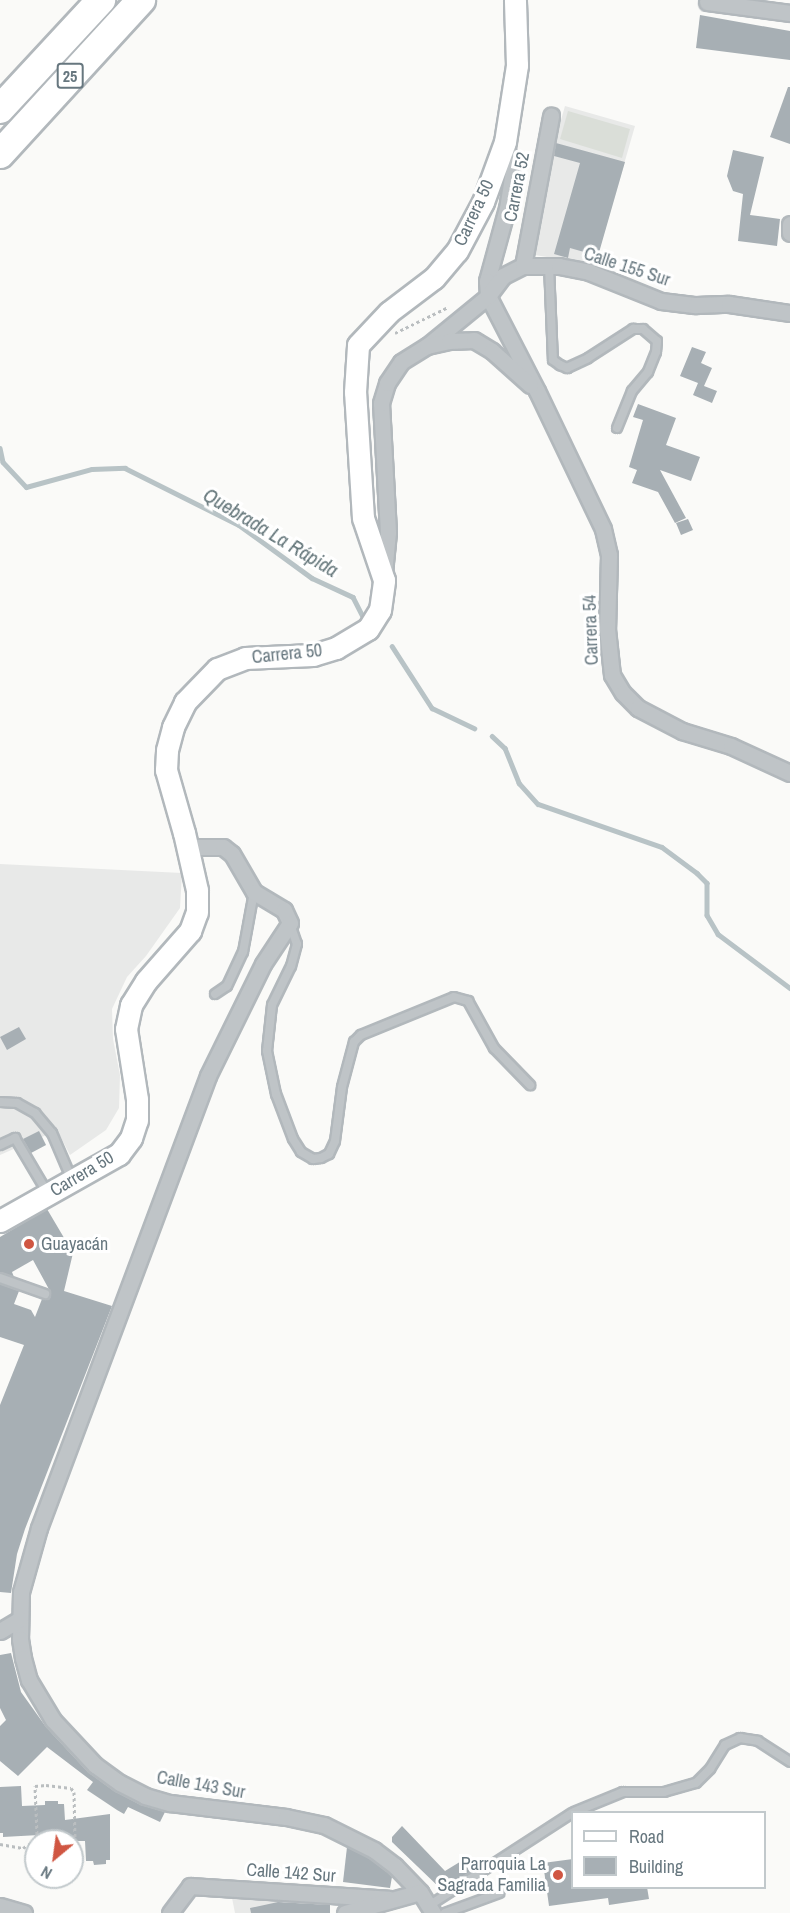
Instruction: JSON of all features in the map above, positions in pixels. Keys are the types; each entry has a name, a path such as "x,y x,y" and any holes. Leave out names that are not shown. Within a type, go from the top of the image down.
{"highway":[{"name":"25","path":"0,109 101,0"},
{"name":"25","path":"0,154 141,0"}],"main road":[{"name":"Carrera 50","path":"0,1221 73,1182 119,1154 131,1138 137,1120 137,1100 126,1029 131,1005 146,981 190,931 197,912 197,890 166,770 167,750 173,727 185,702 217,669 245,658 313,655 336,648 368,629 380,610 384,580 363,518 355,381 358,345 389,312 434,278 457,251 483,202 504,142 517,65 515,0"}],"street":[{"path":"707,2 790,13"},
{"name":"Carrera 52","path":"523,266 550,116"},
{"path":"488,296 487,281 507,208 513,171 504,142"},
{"path":"790,225 790,233"},
{"path":"427,346 488,296 503,276 523,266"},
{"name":"Calle 155 Sur","path":"523,266 549,266 589,272 662,301 696,305 729,304 790,313"},
{"name":"Carrera 54","path":"488,296 537,391 603,529 609,555 608,654 612,675 623,693 638,708 682,731 731,746 790,772"},
{"name":"Carrera 54","path":"384,580 388,531 381,403 387,383 401,362 427,346 449,341 474,340 492,351 537,391"},
{"path":"187,847 224,847 232,854 254,892 284,910 290,922"},
{"name":"Calle 143 Sur","path":"290,922 272,947 208,1076 39,1528 21,1592 23,1658 29,1680 40,1701 74,1744 95,1765 120,1783 146,1796 170,1803 286,1817 324,1826 374,1850 395,1866 420,1892"},
{"path":"0,1630 20,1618"},
{"name":"Calle 142 Sur","path":"170,1913 190,1886 389,1899"},
{"path":"345,1913 420,1892 431,1909"},
{"path":"0,1906 24,1913"}],"lane":[{"path":"549,266 553,360 560,365 567,368 588,358 633,329 643,329 657,342 656,352 648,372 632,391 617,428"},
{"path":"215,994 226,986 243,952 254,892"},
{"path":"290,922 297,944 291,966 272,1005 267,1051 276,1094 293,1139 301,1152 313,1159 321,1158 329,1154 335,1142 342,1087 354,1042 370,1030 454,997 468,1001 494,1048 530,1085"},
{"path":"0,1102 17,1103 35,1113 52,1132 73,1182"},
{"path":"0,1145 15,1138 49,1194"},
{"path":"0,1278 45,1294"},
{"path":"578,1811 622,1792 664,1792 696,1783 710,1769 725,1745 740,1738 758,1741 790,1762"},
{"path":"431,1909 571,1814"},
{"path":"445,1913 499,1893"}],"path":[{"path":"389,338 456,303"},
{"path":"37,1829 35,1786 46,1785 70,1788 74,1791 75,1829"},
{"path":"0,1844 24,1847"}],"shaded area":[{"path":"565,106 635,126 595,265 535,255 551,155"},
{"path":"568,111 630,129 622,158 560,139"},
{"path":"0,864 182,873 180,908 146,956 127,977 112,1009 113,1039 120,1075 119,1108 106,1130 70,1155 57,1130 42,1137 46,1145 30,1153 25,1144 0,1155"},
{"path":"232,1898 282,1901 285,1913 235,1913"}],"building":[{"path":"700,15 790,31 790,60 696,48"},
{"path":"788,87 790,87 790,144 770,137"},
{"path":"556,143 625,162 598,256 570,248 568,258 554,254 580,163 554,156"},
{"path":"733,150 764,157 750,215 780,219 777,246 738,241 743,194 733,191 727,176"},
{"path":"692,347 706,352 701,363 712,368 704,386 717,391 712,403 693,395 698,383 680,376"},
{"path":"638,404 676,418 666,445 700,457 691,481 660,470 686,518 675,523 658,492 632,483 637,470 629,467 643,420 633,417"},
{"path":"688,519 693,530 681,535 676,523"},
{"path":"19,1027 26,1039 7,1050 0,1037"},
{"path":"39,1131 46,1145 31,1153 23,1139"},
{"path":"47,1209 73,1253 64,1291 112,1306 25,1529 17,1554 11,1593 0,1592 0,1405 24,1345 0,1337 0,1284 19,1291 14,1304 31,1310 35,1317 42,1299 48,1299 51,1293 33,1260 12,1272 14,1277 0,1272 0,1237"},
{"path":"11,1653 21,1692 46,1727 88,1772 114,1791 141,1805 165,1812 160,1822 128,1807 124,1814 117,1810 87,1790 93,1782 47,1747 18,1776 0,1761 0,1726 6,1720 0,1708 0,1655"},
{"path":"21,1786 22,1806 45,1805 45,1801 58,1801 58,1804 64,1804 65,1820 110,1814 110,1860 106,1860 106,1864 94,1865 93,1861 86,1861 84,1829 24,1829 24,1836 3,1837 3,1833 0,1833 0,1787"},
{"path":"402,1826 445,1871 463,1860 470,1872 442,1890 392,1842 392,1837"},
{"path":"347,1847 369,1858 388,1873 392,1877 390,1888 343,1882"},
{"name":"Parroquia La Sagrada Familia","path":"571,1859 571,1889 647,1889 649,1899 609,1905 608,1898 549,1906 543,1863"},
{"path":"278,1902 330,1905 330,1913 251,1913 250,1908"}],"waterway":[{"name":"Quebrada La Rápida","path":"0,448 3,462 26,487 92,469 125,468 239,525 312,578 353,597 364,619"},
{"name":"Quebrada La Rápida","path":"392,646 432,708 474,728"},
{"name":"Quebrada La Rápida","path":"492,736 505,748 519,783 538,804 662,847 697,873 707,883 707,915 718,934 790,988"}],"place":[{"name":"Guayacán","path":"29,1244"},
{"name":"Parroquia La Sagrada Familia","path":"558,1875"}]}
